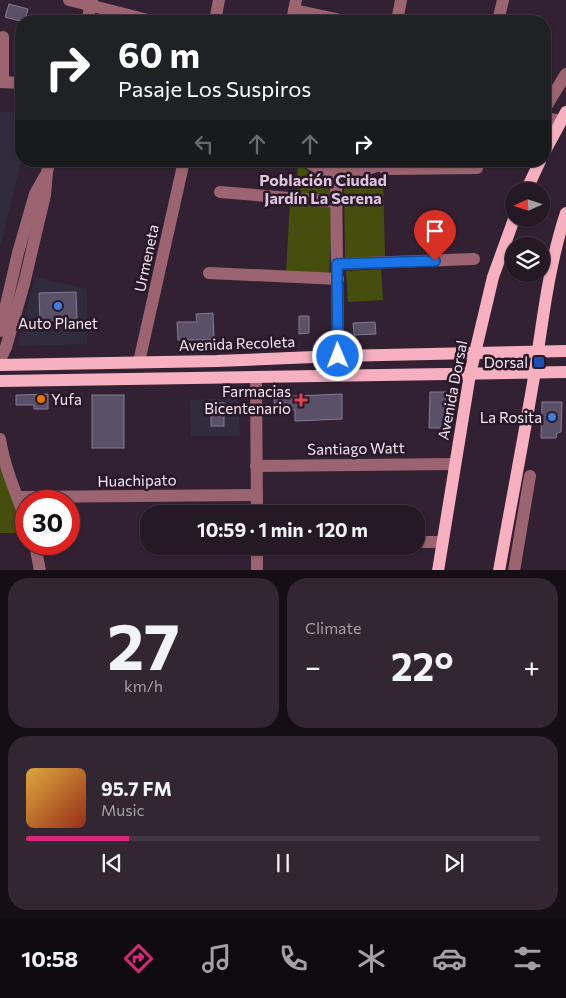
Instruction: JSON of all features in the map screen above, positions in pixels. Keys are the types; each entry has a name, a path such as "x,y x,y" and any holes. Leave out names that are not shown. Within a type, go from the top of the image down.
{"main road":[{"path":"551,140 563,117"},
{"path":"530,182 537,167"},
{"path":"499,570 547,295 562,243 566,213"},
{"name":"Avenida Dorsal","path":"438,570 470,374 493,276 511,228"},
{"name":"Avenida Recoleta","path":"0,365 226,361 338,356 566,351"},
{"path":"122,379 134,372 139,362"},
{"path":"0,381 566,372"}],"street":[{"path":"69,0 91,3 132,15"},
{"path":"215,15 219,0"},
{"path":"397,15 401,0"},
{"path":"499,15 503,0"},
{"path":"294,10 318,15"},
{"path":"3,37 1,82 15,82"},
{"path":"551,98 566,74"},
{"path":"0,331 18,253 35,194 48,167"},
{"path":"0,360 6,347 24,284 45,195 49,167"},
{"name":"Urmeneta","path":"139,362 183,167"},
{"path":"317,167 322,170 336,172 368,170 373,167"},
{"path":"384,167 386,169 477,168"},
{"path":"336,172 338,356"},
{"path":"220,192 337,202"},
{"path":"337,264 474,259"},
{"path":"209,274 338,279"},
{"path":"256,377 257,505"},
{"path":"0,439 15,491"},
{"name":"Santiago Watt","path":"256,466 455,464"},
{"path":"514,570 530,476"},
{"name":"Huachipato","path":"80,496 257,495"},
{"path":"425,542 442,542"},
{"path":"37,555 40,570"},
{"path":"257,555 257,570"}],"shaded area":[{"path":"0,112 15,112 15,167 20,167 0,245"},
{"path":"35,277 87,289 87,344 19,346 18,341"},
{"path":"238,398 240,436 191,436 190,400"}],"green space":[{"path":"298,167 302,167 310,172 335,174 333,197 296,194"},
{"path":"344,179 383,179 385,257 345,257"},
{"path":"290,202 333,205 329,275 286,272"},
{"path":"381,269 383,300 348,302 346,271"},
{"path":"0,464 15,509 15,533 0,533"}],"building":[{"path":"9,4 28,9 26,15 15,15 15,20 5,17"},
{"name":"Auto Planet","path":"76,292 77,319 40,321 39,293"},
{"path":"213,313 214,340 178,340 177,322 197,322 196,314"},
{"path":"299,316 309,316 309,333 299,334"},
{"path":"375,322 376,334 354,335 353,323"},
{"path":"430,392 446,392 449,400 448,428 429,428"},
{"path":"48,394 48,409 34,409 34,405 16,405 16,395"},
{"path":"342,394 342,419 295,421 295,410 275,411 274,397"},
{"path":"92,395 124,395 124,448 92,448"},
{"name":"La Rosita","path":"542,402 562,402 561,432 557,433 556,438 541,438"},
{"path":"211,403 224,403 224,426 211,426"}],"place":[{"name":"Auto Planet","path":"58,306"},
{"name":"Dorsal","path":"539,362"},
{"name":"Yufa","path":"41,399"},
{"name":"Farmacias Bicentenario","path":"301,400"},
{"name":"La Rosita","path":"552,417"}],"district":[{"name":"Población Ciudad Jardín La Serena","path":"323,188"}],"route":[{"path":"338,356 337,264 435,261"}]}
